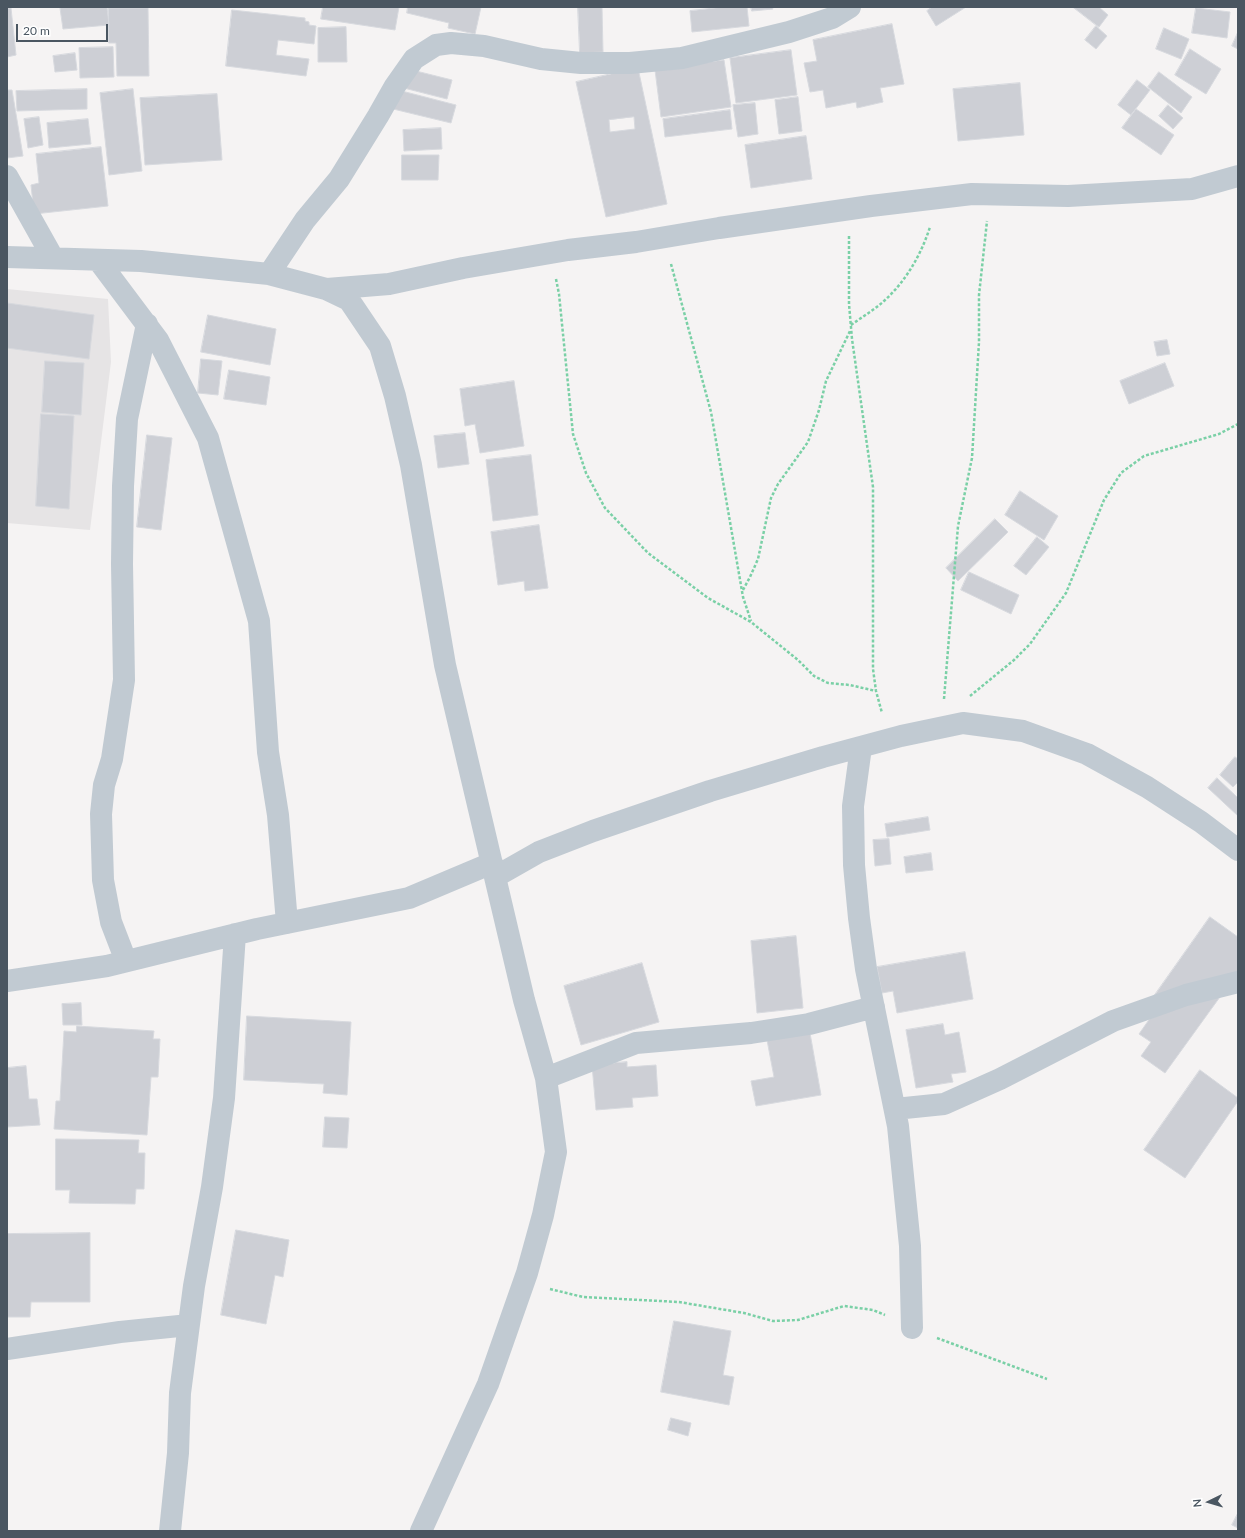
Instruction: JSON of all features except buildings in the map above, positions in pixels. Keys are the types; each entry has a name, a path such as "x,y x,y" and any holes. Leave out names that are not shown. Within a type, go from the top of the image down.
{"street":[{"path":"269,274 305,220 339,179 395,86 414,59 436,45 451,44 484,46 541,59 581,63 630,63 682,58 789,32 832,18 850,7"},
{"path":"7,176 53,258"},
{"path":"326,289 389,284 463,268 549,253 848,209 972,194 1068,196 1192,189 1238,176"},
{"path":"7,257 141,262 269,274 326,289 349,300 380,346 395,396 411,466 445,665 524,1000 546,1078 556,1152 543,1215 527,1273 488,1384 421,1531"},
{"path":"98,260 158,340 208,438 259,621 268,752 278,815 287,923"},
{"path":"126,961 111,922 103,880 101,814 104,785 112,759 124,680 122,564 127,419 147,324"},
{"path":"7,981 107,966 235,934 409,898 493,870 593,831 710,791 901,736 943,721 1023,731 1087,754 1147,787 1201,822 1238,850"},
{"path":"861,747 853,806 854,865 865,962 900,1140 910,1246 912,1328"},
{"path":"170,1531 178,1453 180,1393 194,1286 212,1187 224,1098 235,934"},
{"path":"895,1109 944,1104 1000,1080 1113,1022 1186,995 1238,982"},
{"path":"546,1078 636,1043 765,1031 809,1024 874,1007"},
{"path":"7,1349 113,1333 189,1325"}],"path":[{"path":"943,721 958,526 972,458 979,342 979,294 991,195"},
{"path":"850,325 884,301 899,285 923,249 942,198"},
{"path":"848,209 850,325 861,414 873,488 873,668 876,691 881,711 891,726 901,736"},
{"path":"664,237 711,412 742,590 751,622"},
{"path":"549,253 560,294 573,434 586,473 605,508 648,553 708,598 751,622 798,660 814,676 828,683 850,685 876,691"},
{"path":"742,590 758,559 771,498 778,484 808,442 819,410 826,381 851,330"},
{"path":"943,721 1030,644 1066,593 1104,500 1121,473 1144,456 1219,434 1238,424"},
{"path":"527,1273 551,1290 583,1296 679,1302 744,1313 773,1321 798,1320 844,1306 873,1310 954,1346 1047,1379"}],"shaded area":[{"path":"7,289 108,299 111,362 90,530 7,523"}]}
